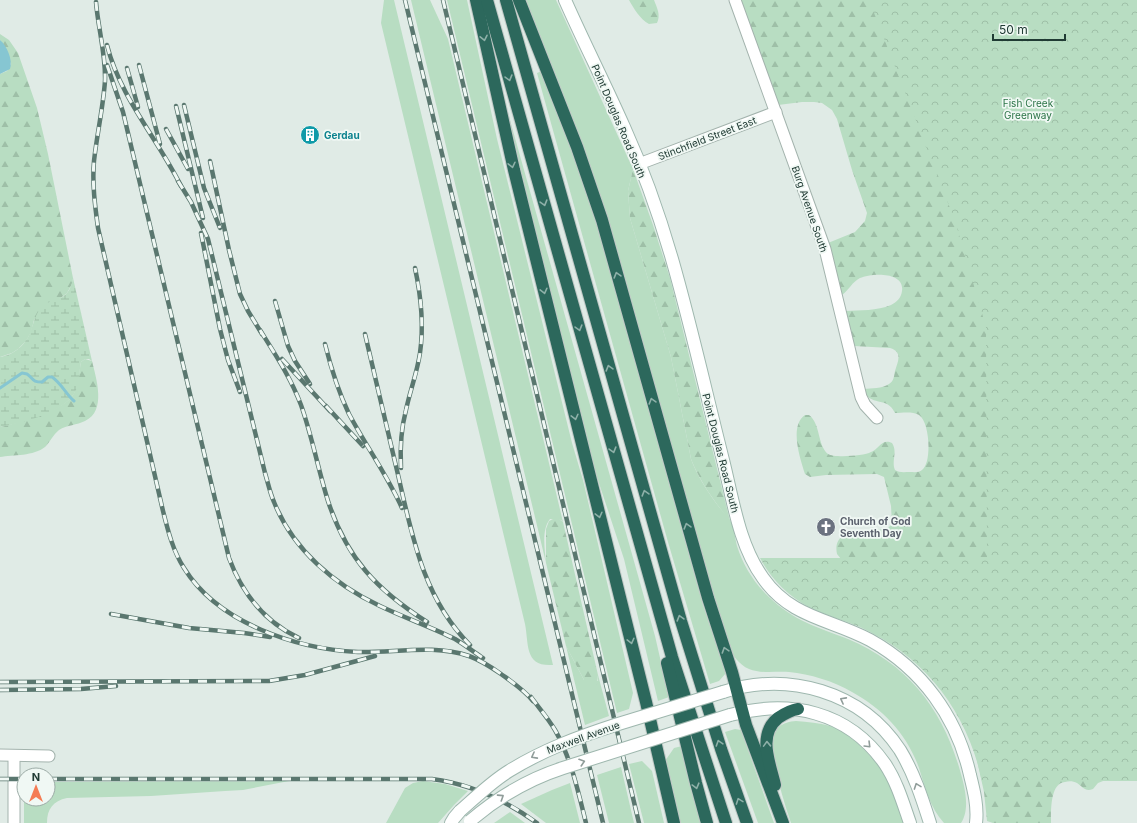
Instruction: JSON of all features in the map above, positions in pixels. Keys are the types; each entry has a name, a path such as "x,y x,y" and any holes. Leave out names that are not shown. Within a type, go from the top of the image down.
{"highway":[{"path":"476,0 510,155 649,714 657,755 674,823"},
{"path":"487,0 672,657 726,823"},
{"path":"506,0 679,614 718,742 747,823"},
{"path":"519,0 577,148 602,220 700,569 742,712 784,823"},
{"path":"647,570 671,684 707,823"},
{"path":"784,823 766,739 770,729 777,720 788,712 798,709"}],"main road":[{"name":"Point Douglas Road South","path":"565,0 625,128 672,258 734,506 743,539 751,559 766,582 791,605 816,619 850,631 869,640 905,664 928,687 946,712 964,753 974,795 976,823"},
{"name":"Maxwell Avenue","path":"451,823 460,811 502,775 538,754 568,741 649,714 736,688 766,683 786,683 807,687 839,698 866,715 891,738 905,759 914,777 930,823"},
{"path":"470,822 501,797 538,777 730,715 773,708 798,709 818,714 837,722 854,732 880,757 890,772 910,823"}],"street":[{"name":"Burg Avenue South","path":"735,0 825,249 861,397 865,405 877,418"},
{"name":"Stinchfield Street East","path":"639,164 776,112"},
{"path":"0,755 49,756"},
{"path":"14,756 14,823"}],"green space":[{"path":"384,0 394,0 553,665 544,665 537,662 532,658 528,646 525,624 381,23"},
{"path":"411,0 430,0 448,39 563,522 561,520 550,519 547,524 544,540 546,563"},
{"path":"447,0 467,0 497,139 572,443 583,480 633,693 629,709 617,713"},
{"path":"523,0 556,0 633,169 628,191 630,218 671,357 691,459 705,487 730,520 742,560 754,580 778,605 797,618 869,649 888,661 919,690 932,707 942,725 959,767 966,796 966,810 961,823 944,823 939,817 928,797 919,768 908,744 893,724 874,706 845,688 813,676 797,673 754,671 749,669 739,662 727,645 638,332"},
{"path":"629,0 654,0 659,14 657,23 649,24 646,22 638,14"},
{"name":"Fish Creek Greenway","path":"740,0 1105,0 1137,781 1103,781 1098,783 1093,789 1088,790 1074,782 1068,781 1060,784 1056,787 1052,798 1051,823 993,823 987,821 984,792 976,756 984,737 837,554 836,547 838,542 845,534 884,529 888,528 892,524 891,506 884,477 877,474 826,475 810,477 805,474 797,443 797,434 800,420 805,415 809,415 813,419 822,445 828,454 842,456 862,455 874,451 883,443 889,442 894,446 895,470 900,472 919,472 925,466 928,451 926,426 923,419 919,415 910,413 895,413 887,404 874,400 866,395 864,389 880,388 891,383 894,377 898,354 890,348 854,346 845,311 874,309 891,305 900,298 902,284 893,277 886,275 865,276 857,280 842,295 828,243 855,232 865,221 867,213 852,170 837,119 832,110 822,103 802,102 778,105"},
{"name":"Fish Creek Greenway","path":"869,0 1137,0 1137,781 982,781 966,732 954,709 940,689 923,670 883,639 860,627 815,610 801,603 775,580 764,566 760,558 987,558 986,327 955,221"},
{"path":"0,34 9,40 18,53 37,108 48,154 73,278 72,284 67,293 58,300 48,303 34,320 31,332 26,341 12,353 0,357 0,74 7,71 11,64 0,40"},
{"path":"542,71 598,222 626,329 703,605 726,673 719,681 710,684 668,542 537,73"},
{"path":"508,113 655,636 669,697 658,701 624,559 594,468 527,199 504,114"},
{"path":"633,169 670,278 730,521 708,491 691,459 671,357 630,218 628,191"},
{"path":"73,278 92,361 85,359 81,362 76,390 71,398 63,404 43,415 20,423 0,427 0,357 10,354 23,344 29,335 39,310 46,304 64,296 71,287"},
{"path":"85,359 92,361 97,385 98,402 96,410 92,416 85,421 59,430 45,447 40,450 29,454 0,457 0,427 40,416 68,401 75,392 81,362"},
{"path":"559,519 563,522 598,675 597,684 593,688 589,687 584,680 566,646 546,563 546,529 549,521"},
{"path":"566,646 584,680 598,681 598,675 609,716 585,725"},
{"path":"796,721 818,723 830,726 847,735 864,749 872,757 889,783 904,823 791,823 778,779 770,742 776,729 783,724"},
{"path":"735,729 741,730 774,823 758,823 725,732"},
{"path":"682,746 703,823 680,823 665,761 674,748"},
{"path":"642,761 652,771 664,823 644,823 629,764"},
{"path":"621,767 634,823 609,823 597,775"},
{"path":"289,781 243,790 151,796 67,798 56,803 56,782"},
{"path":"423,781 445,784 468,791 438,823 386,823 405,788 413,783"},
{"path":"570,783 580,823 546,823 521,804 552,790"},
{"path":"24,807 52,807 48,814 47,823 24,823"},
{"path":"510,812 525,823 494,823"}],"water":[{"path":"0,40 9,53 11,65 10,69 0,74"}],"waterway":[{"path":"0,388 22,373 27,374 35,381 39,382 42,382 48,377 52,377 74,401"}],"railway":[{"path":"405,0 603,823"},
{"path":"443,0 639,823"},
{"path":"96,2 105,71 104,91 93,169 98,228 165,518 174,548 184,568 199,587 217,604 260,630 285,639 334,650 358,652 442,650 456,652 469,656 489,666 518,686 533,701"},
{"path":"107,45 113,64 130,100 181,186"},
{"path":"107,65 123,112 229,558 234,571 256,605 276,624 299,638"},
{"path":"139,65 160,144"},
{"path":"127,68 138,107"},
{"path":"184,105 204,188 220,228"},
{"path":"176,106 203,218"},
{"path":"166,129 188,169"},
{"path":"210,161 240,294 262,334"},
{"path":"178,181 191,202 208,239 269,488 282,519 292,536 317,564 347,588 399,615 455,639 483,658"},
{"path":"201,233 220,329 228,360 240,392"},
{"path":"401,468 403,424 417,368 422,332 419,289 415,268"},
{"path":"275,301 288,346 295,361 310,384"},
{"path":"260,330 282,366 297,395 328,501 344,540 354,556 379,585 393,598 427,622"},
{"path":"365,334 406,511 420,560 439,605 470,645"},
{"path":"325,344 341,397 362,438 390,484 402,508"},
{"path":"282,359 330,411"},
{"path":"326,406 363,446"},
{"path":"111,614 189,628 270,637"},
{"path":"0,682 269,681 305,675 375,656"},
{"path":"0,690 81,689 116,686"},
{"path":"531,697 561,741 574,775 586,823"},
{"path":"0,779 16,779"},
{"path":"56,779 432,779 446,781 487,794 513,807 537,823"}],"place":[{"name":"Gerdau","path":"310,135"},
{"name":"Church of God Seventh Day","path":"826,527"}]}
